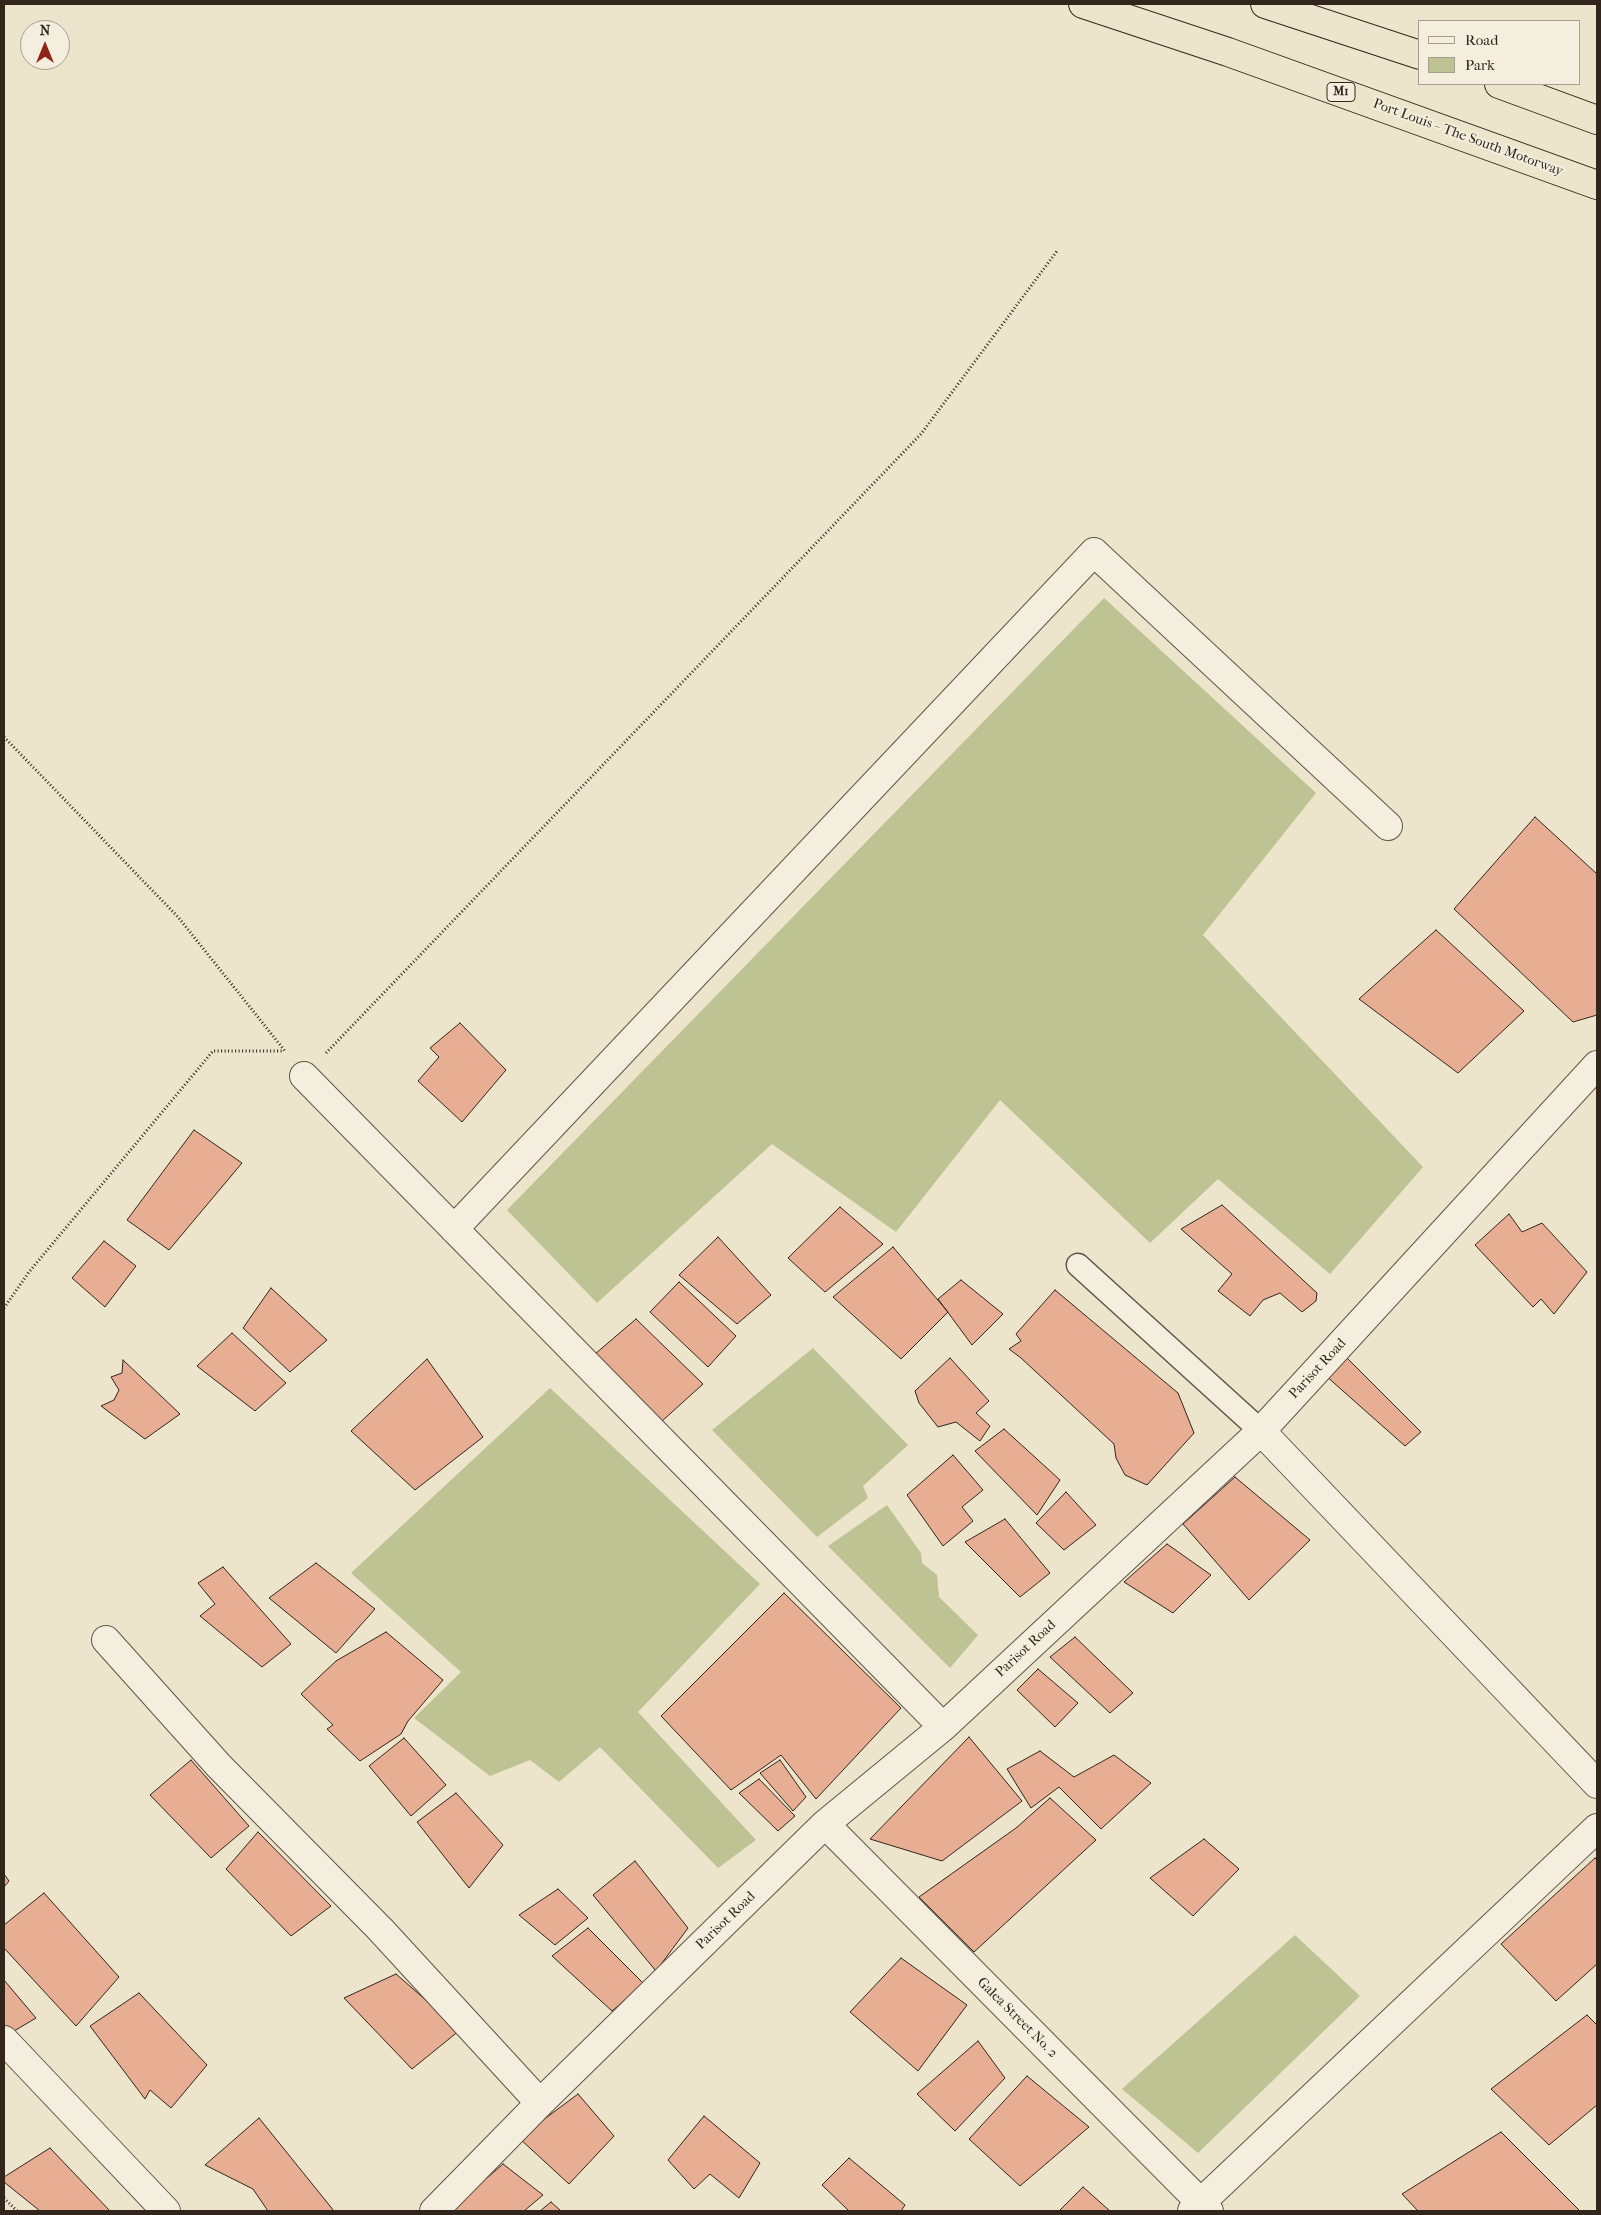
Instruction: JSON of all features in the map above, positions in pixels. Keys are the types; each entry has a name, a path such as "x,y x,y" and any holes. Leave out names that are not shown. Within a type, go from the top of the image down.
{"highway":[{"name":"Port Louis – The South Motorway","path":"1083,4 1228,52 1597,185"},
{"path":"1265,4 1418,54"},
{"path":"1502,85 1597,120"}],"street":[{"path":"454,1229 1094,552 1388,826"},
{"name":"Parisot Road","path":"434,2211 540,2103 825,1824 943,1727 1261,1431 1597,1065"},
{"path":"304,1076 943,1727"},
{"path":"1261,1431 1597,1784"},
{"path":"106,1640 218,1766 380,1929 540,2103"},
{"name":"Galea Street No. 2","path":"825,1824 1201,2208"},
{"path":"1201,2208 1597,1828"},
{"path":"4,2040 166,2211"}],"lane":[{"path":"1078,1265 1261,1431"}],"path":[{"path":"4,737 178,917 304,1076 921,434 1057,251"},
{"path":"4,1308 29,1272 213,1051 284,1051"},
{"path":"4,2198 16,2211"}],"green space":[{"path":"1104,598 1316,793 1203,935 1423,1167 1330,1274 1218,1179 1150,1243 1000,1100 896,1232 772,1144 597,1303 507,1210"},
{"path":"813,1348 908,1445 863,1486 868,1498 817,1537 712,1430"},
{"path":"550,1388 760,1584 638,1712 756,1840 718,1868 600,1747 559,1782 530,1760 490,1776 414,1718 461,1672 351,1573"},
{"path":"887,1505 921,1553 922,1563 937,1575 939,1597 978,1635 950,1668 828,1546"},
{"path":"1295,1935 1360,1996 1198,2153 1122,2089"}],"building":[{"path":"1535,817 1597,874 1597,1015 1573,1022 1454,909"},
{"path":"1436,930 1524,1011 1458,1073 1359,999"},
{"path":"460,1023 506,1070 462,1122 418,1081 439,1057 430,1048"},
{"path":"194,1130 242,1163 169,1250 127,1220"},
{"path":"1222,1205 1317,1293 1316,1301 1302,1312 1280,1293 1263,1300 1250,1316 1218,1291 1232,1274 1181,1229"},
{"path":"840,1207 883,1244 825,1292 788,1258"},
{"path":"1509,1214 1522,1232 1542,1223 1587,1272 1554,1314 1541,1299 1533,1307 1475,1245"},
{"path":"718,1237 771,1295 737,1324 679,1275"},
{"path":"104,1241 136,1266 105,1307 72,1278"},
{"path":"893,1247 948,1312 901,1359 833,1297"},
{"path":"961,1280 1003,1314 972,1345 938,1299"},
{"path":"679,1282 736,1336 708,1367 650,1312"},
{"path":"271,1288 327,1340 290,1372 243,1328"},
{"path":"1055,1290 1178,1393 1194,1433 1147,1485 1125,1475 1116,1458 1114,1444 1009,1349 1021,1341 1016,1334"},
{"path":"636,1319 703,1384 661,1422 595,1354"},
{"path":"232,1333 286,1383 255,1411 197,1366"},
{"path":"1346,1357 1421,1432 1405,1446 1325,1375"},
{"path":"950,1358 989,1401 976,1413 990,1426 980,1441 956,1422 938,1427 919,1403 915,1391"},
{"path":"427,1359 483,1437 415,1490 351,1431"},
{"path":"123,1360 180,1414 145,1439 101,1406 114,1400 119,1390 111,1377 122,1373"},
{"path":"1004,1429 1060,1480 1037,1515 975,1451"},
{"path":"953,1455 983,1490 962,1507 973,1521 943,1546 907,1495"},
{"path":"1235,1477 1310,1540 1249,1600 1183,1524"},
{"path":"1066,1492 1096,1525 1064,1550 1036,1523"},
{"path":"1005,1519 1050,1573 1020,1597 965,1542"},
{"path":"1167,1544 1211,1575 1173,1613 1124,1582"},
{"path":"316,1563 375,1609 336,1653 269,1598"},
{"path":"223,1567 291,1644 262,1667 200,1616 215,1604 198,1583"},
{"path":"784,1593 901,1708 816,1799 781,1755 731,1790 661,1716"},
{"path":"386,1632 443,1680 408,1721 401,1734 360,1761 327,1729 333,1725 301,1694 336,1661"},
{"path":"1075,1637 1133,1693 1110,1713 1050,1657"},
{"path":"1038,1669 1078,1703 1055,1727 1017,1690"},
{"path":"969,1737 1022,1801 942,1861 870,1839"},
{"path":"404,1738 446,1785 411,1816 369,1766"},
{"path":"1040,1751 1074,1777 1114,1755 1151,1783 1101,1829 1059,1787 1031,1808 1007,1769"},
{"path":"191,1760 249,1826 211,1858 150,1795"},
{"path":"780,1760 806,1797 793,1811 760,1773"},
{"path":"759,1779 795,1816 778,1831 739,1793"},
{"path":"456,1793 503,1845 469,1888 417,1822"},
{"path":"1050,1798 1096,1840 974,1952 919,1897 1016,1828"},
{"path":"258,1832 331,1906 291,1936 226,1869"},
{"path":"1204,1839 1239,1869 1193,1916 1150,1878"},
{"path":"1595,1858 1597,1860 1597,1964 1556,2001 1501,1944"},
{"path":"635,1861 688,1928 656,1971 593,1895"},
{"path":"4,1874 9,1881 4,1887"},
{"path":"558,1889 588,1918 555,1945 519,1915"},
{"path":"44,1893 119,1977 76,2026 4,1948 4,1925"},
{"path":"588,1928 644,1984 612,2011 552,1956"},
{"path":"901,1958 967,2005 918,2071 850,2012"},
{"path":"396,1974 460,2030 412,2069 344,1998"},
{"path":"4,1980 36,2018 4,2037"},
{"path":"139,1993 207,2065 171,2108 150,2090 145,2099 90,2026"},
{"path":"1587,2015 1597,2025 1597,2105 1549,2145 1491,2089"},
{"path":"978,2041 1005,2078 955,2131 917,2094"},
{"path":"1027,2076 1089,2127 1020,2186 969,2139"},
{"path":"578,2094 614,2136 569,2184 519,2138"},
{"path":"704,2116 760,2163 739,2198 710,2174 694,2189 668,2160"},
{"path":"259,2118 334,2211 268,2211 253,2189 205,2165"},
{"path":"1501,2132 1580,2211 1418,2211 1402,2194"},
{"path":"50,2148 110,2211 40,2211 4,2182 4,2177"},
{"path":"849,2158 905,2205 901,2211 849,2211 822,2185"},
{"path":"503,2164 543,2195 524,2211 449,2211"},
{"path":"1083,2187 1110,2211 1059,2211"},
{"path":"551,2202 561,2211 540,2211"}]}
